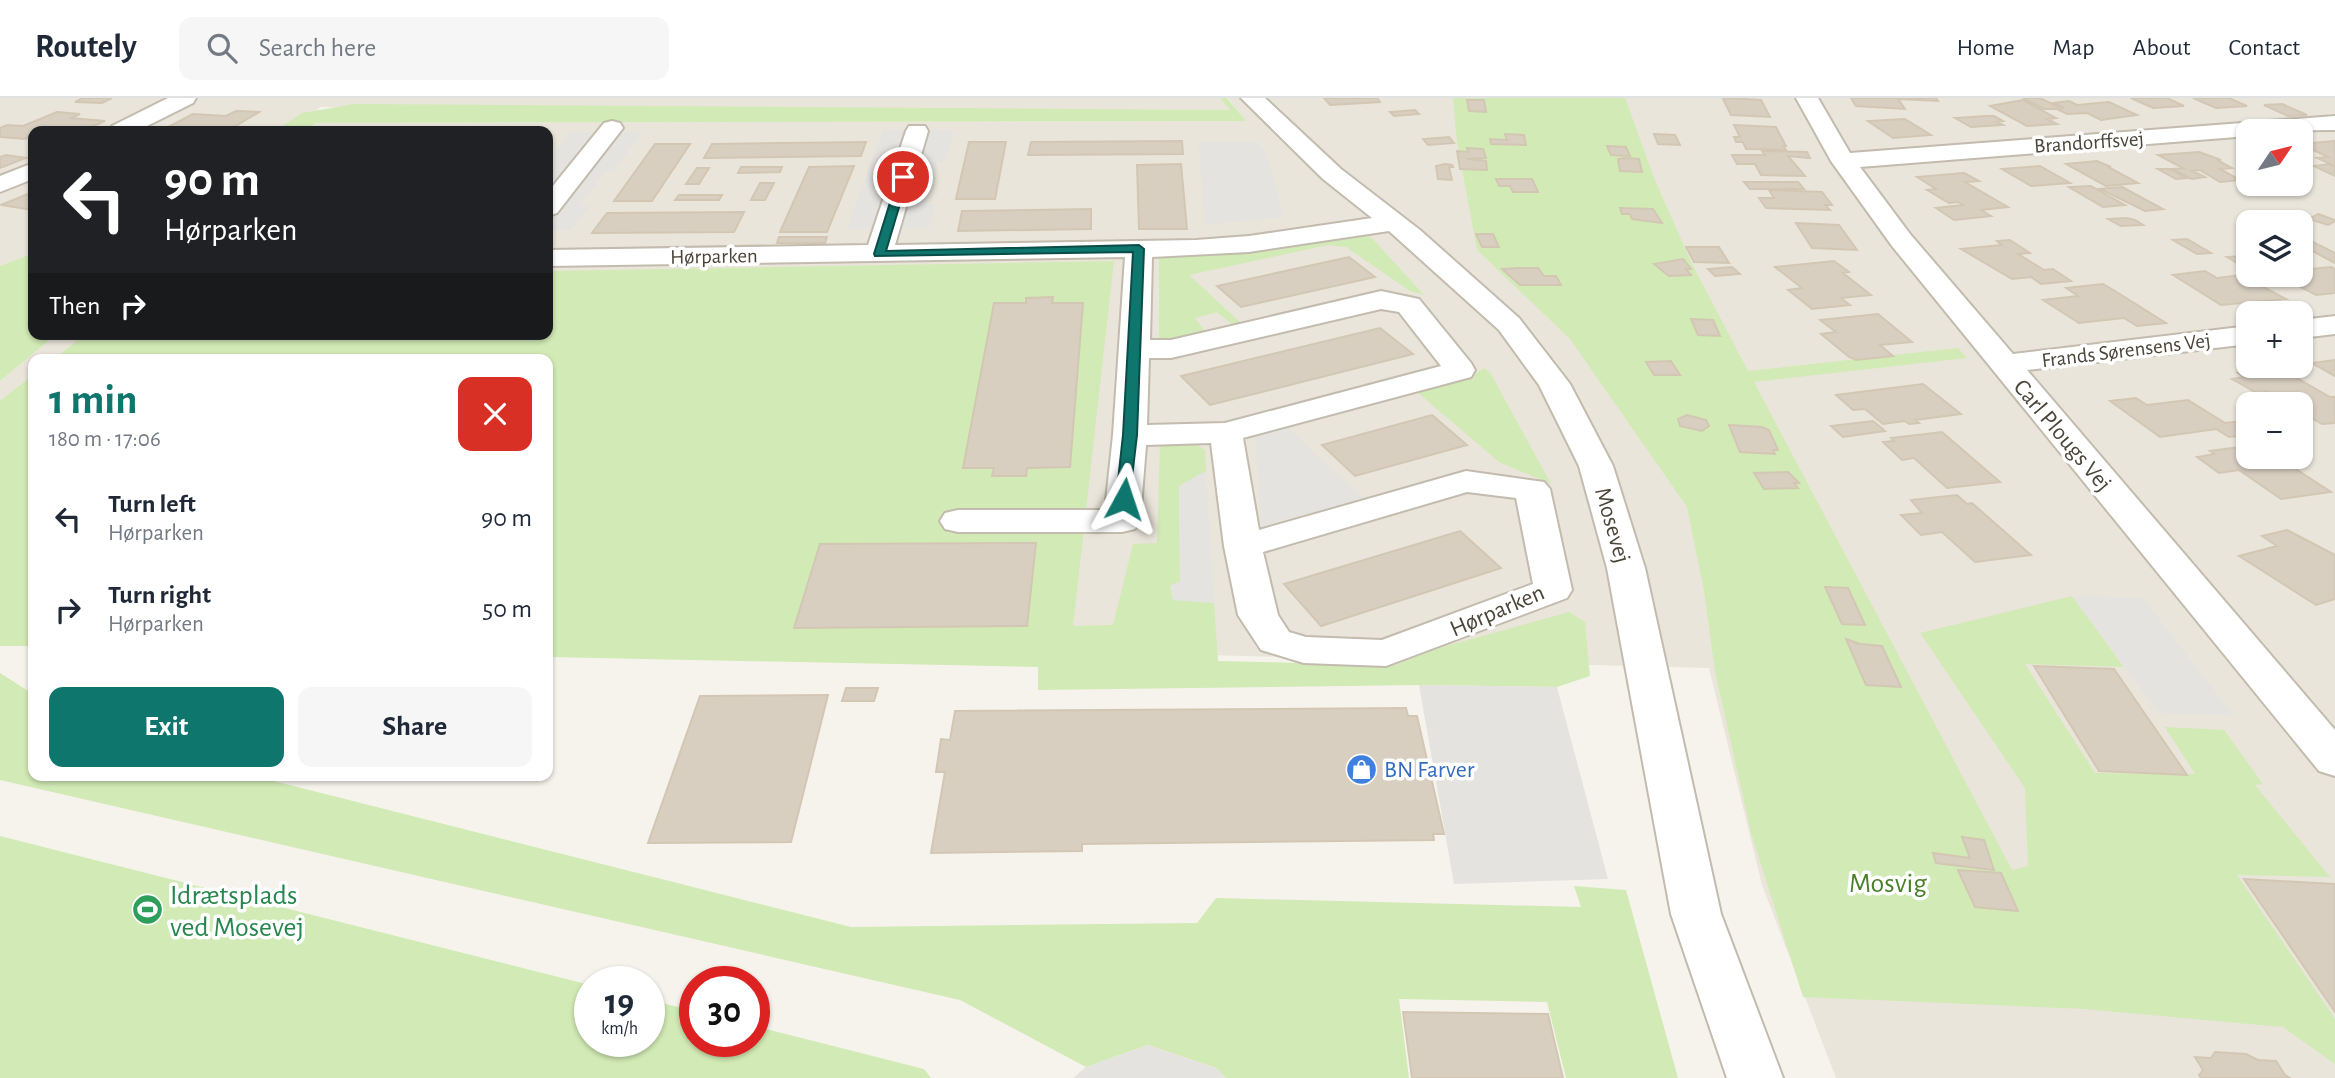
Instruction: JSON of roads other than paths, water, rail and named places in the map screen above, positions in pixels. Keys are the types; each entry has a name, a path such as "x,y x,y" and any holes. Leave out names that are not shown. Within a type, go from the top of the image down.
{"street":[{"path":"130,126 185,98"},
{"name":"Mosevej","path":"1252,98 1332,174 1412,236 1509,324 1554,384 1596,466 1626,568 1696,914 1755,1078"},
{"name":"Carl Plougs Vej","path":"1807,98 1843,161 1901,240 2335,760"},
{"name":"Brandorffsvej","path":"1843,161 2335,123"},
{"path":"553,202 612,128"},
{"path":"879,254 917,131"},
{"path":"0,184 28,172"},
{"name":"Hørparken","path":"553,258 1139,249 1249,244 1394,223"},
{"path":"958,521 1122,521 1130,435 1139,249"},
{"path":"1130,435 1226,433 1460,370 1409,305 1381,300 1171,349 1134,349"},
{"path":"2313,328 2335,325"},
{"name":"Frands Sørensens Vej","path":"2004,364 2236,337"},
{"name":"Hørparken","path":"1226,433 1243,546 1258,615 1275,641 1304,650 1386,653 1553,590 1532,489 1466,481 1243,546"}],"place":[{"name":"BN Farver","path":"1361,769"},
{"name":"Idrætsplads ved Mosevej","path":"147,910"}],"park label":[{"name":"Mosvig","path":"1888,882"}]}
